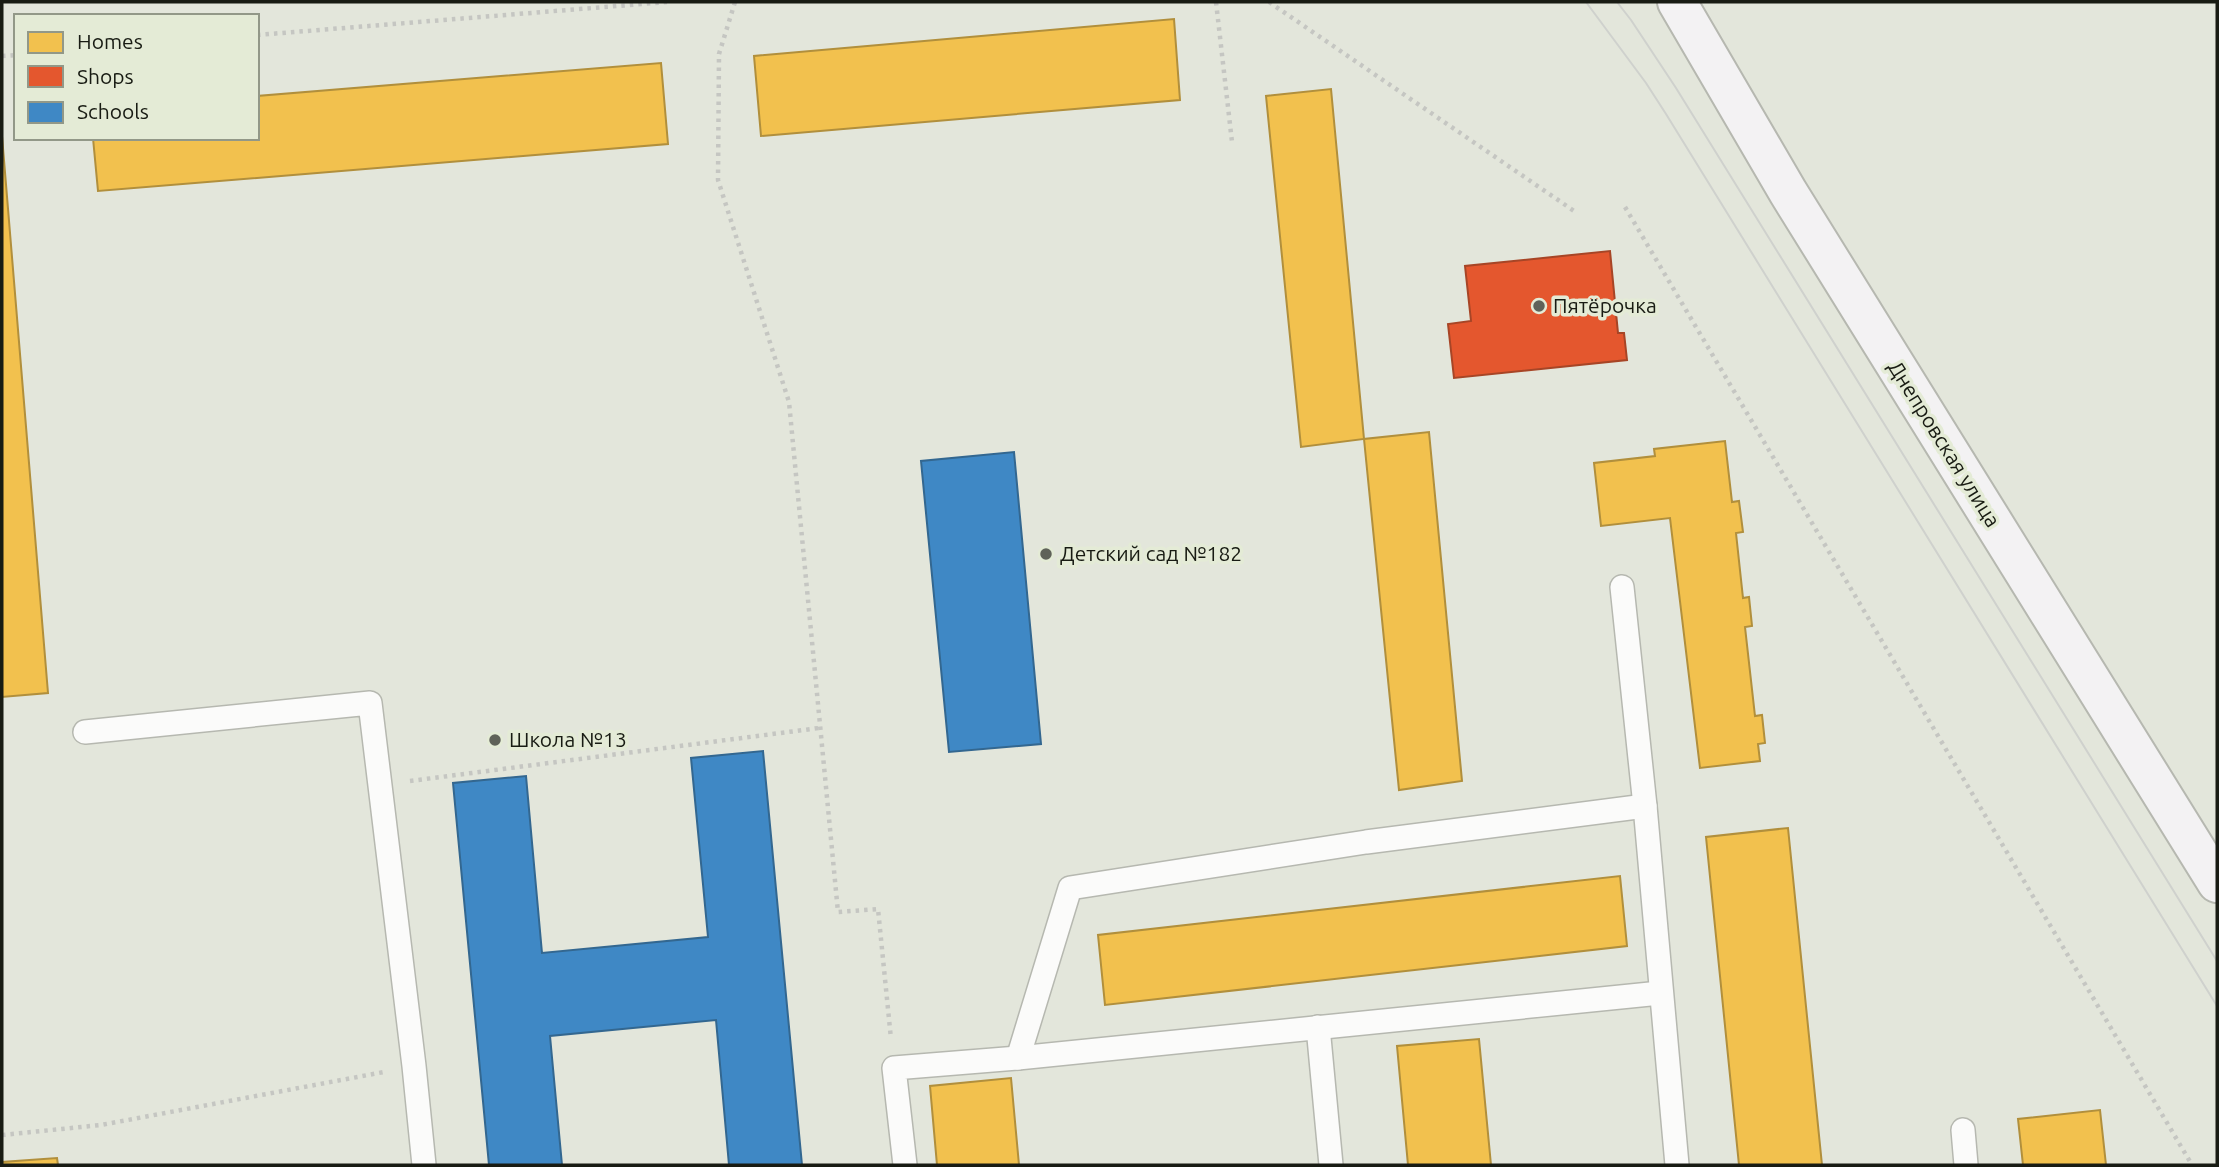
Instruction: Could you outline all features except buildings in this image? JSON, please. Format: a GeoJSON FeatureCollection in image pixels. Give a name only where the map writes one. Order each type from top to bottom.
{"type":"FeatureCollection","features":[{"type":"Feature","properties":{"kind":"street","name":"Днепровская улица"},"geometry":{"type":"LineString","coordinates":[[1677,2],[1788,192],[2217,883]]}},
{"type":"Feature","properties":{"kind":"lane"},"geometry":{"type":"LineString","coordinates":[[1622,587],[1645,806],[1677,1165]]}},
{"type":"Feature","properties":{"kind":"lane"},"geometry":{"type":"LineString","coordinates":[[85,732],[370,703],[424,1165]]}},
{"type":"Feature","properties":{"kind":"lane"},"geometry":{"type":"LineString","coordinates":[[1018,1058],[1070,888],[1366,842],[1645,806]]}},
{"type":"Feature","properties":{"kind":"lane"},"geometry":{"type":"LineString","coordinates":[[905,1165],[894,1068],[1018,1058],[1660,993]]}},
{"type":"Feature","properties":{"kind":"lane"},"geometry":{"type":"LineString","coordinates":[[1318,1027],[1331,1165]]}},
{"type":"Feature","properties":{"kind":"lane"},"geometry":{"type":"LineString","coordinates":[[1963,1130],[1966,1165]]}},
{"type":"Feature","properties":{"kind":"path"},"geometry":{"type":"LineString","coordinates":[[259,36],[667,2]]}},
{"type":"Feature","properties":{"kind":"path"},"geometry":{"type":"LineString","coordinates":[[735,2],[719,54],[718,180],[789,402],[838,912],[878,909],[894,1068]]}},
{"type":"Feature","properties":{"kind":"path"},"geometry":{"type":"LineString","coordinates":[[1216,2],[1233,142]]}},
{"type":"Feature","properties":{"kind":"path"},"geometry":{"type":"LineString","coordinates":[[1269,2],[1577,213]]}},
{"type":"Feature","properties":{"kind":"path"},"geometry":{"type":"LineString","coordinates":[[1625,207],[2192,1165]]}},
{"type":"Feature","properties":{"kind":"path"},"geometry":{"type":"LineString","coordinates":[[379,785],[819,728]]}},
{"type":"Feature","properties":{"kind":"path"},"geometry":{"type":"LineString","coordinates":[[2,1135],[102,1125],[414,1066]]}},
{"type":"Feature","properties":{"kind":"tram line"},"geometry":{"type":"LineString","coordinates":[[1586,2],[1666,114],[2217,1006]]}},
{"type":"Feature","properties":{"kind":"tram line"},"geometry":{"type":"LineString","coordinates":[[1617,2],[1676,88],[2217,961]]}},
{"type":"Feature","properties":{"kind":"place","name":"Пятёрочка"},"geometry":{"type":"Point","coordinates":[1539,306]}},
{"type":"Feature","properties":{"kind":"place","name":"Детский сад №182"},"geometry":{"type":"Point","coordinates":[1046,554]}},
{"type":"Feature","properties":{"kind":"place","name":"Школа №13"},"geometry":{"type":"Point","coordinates":[495,740]}}]}
